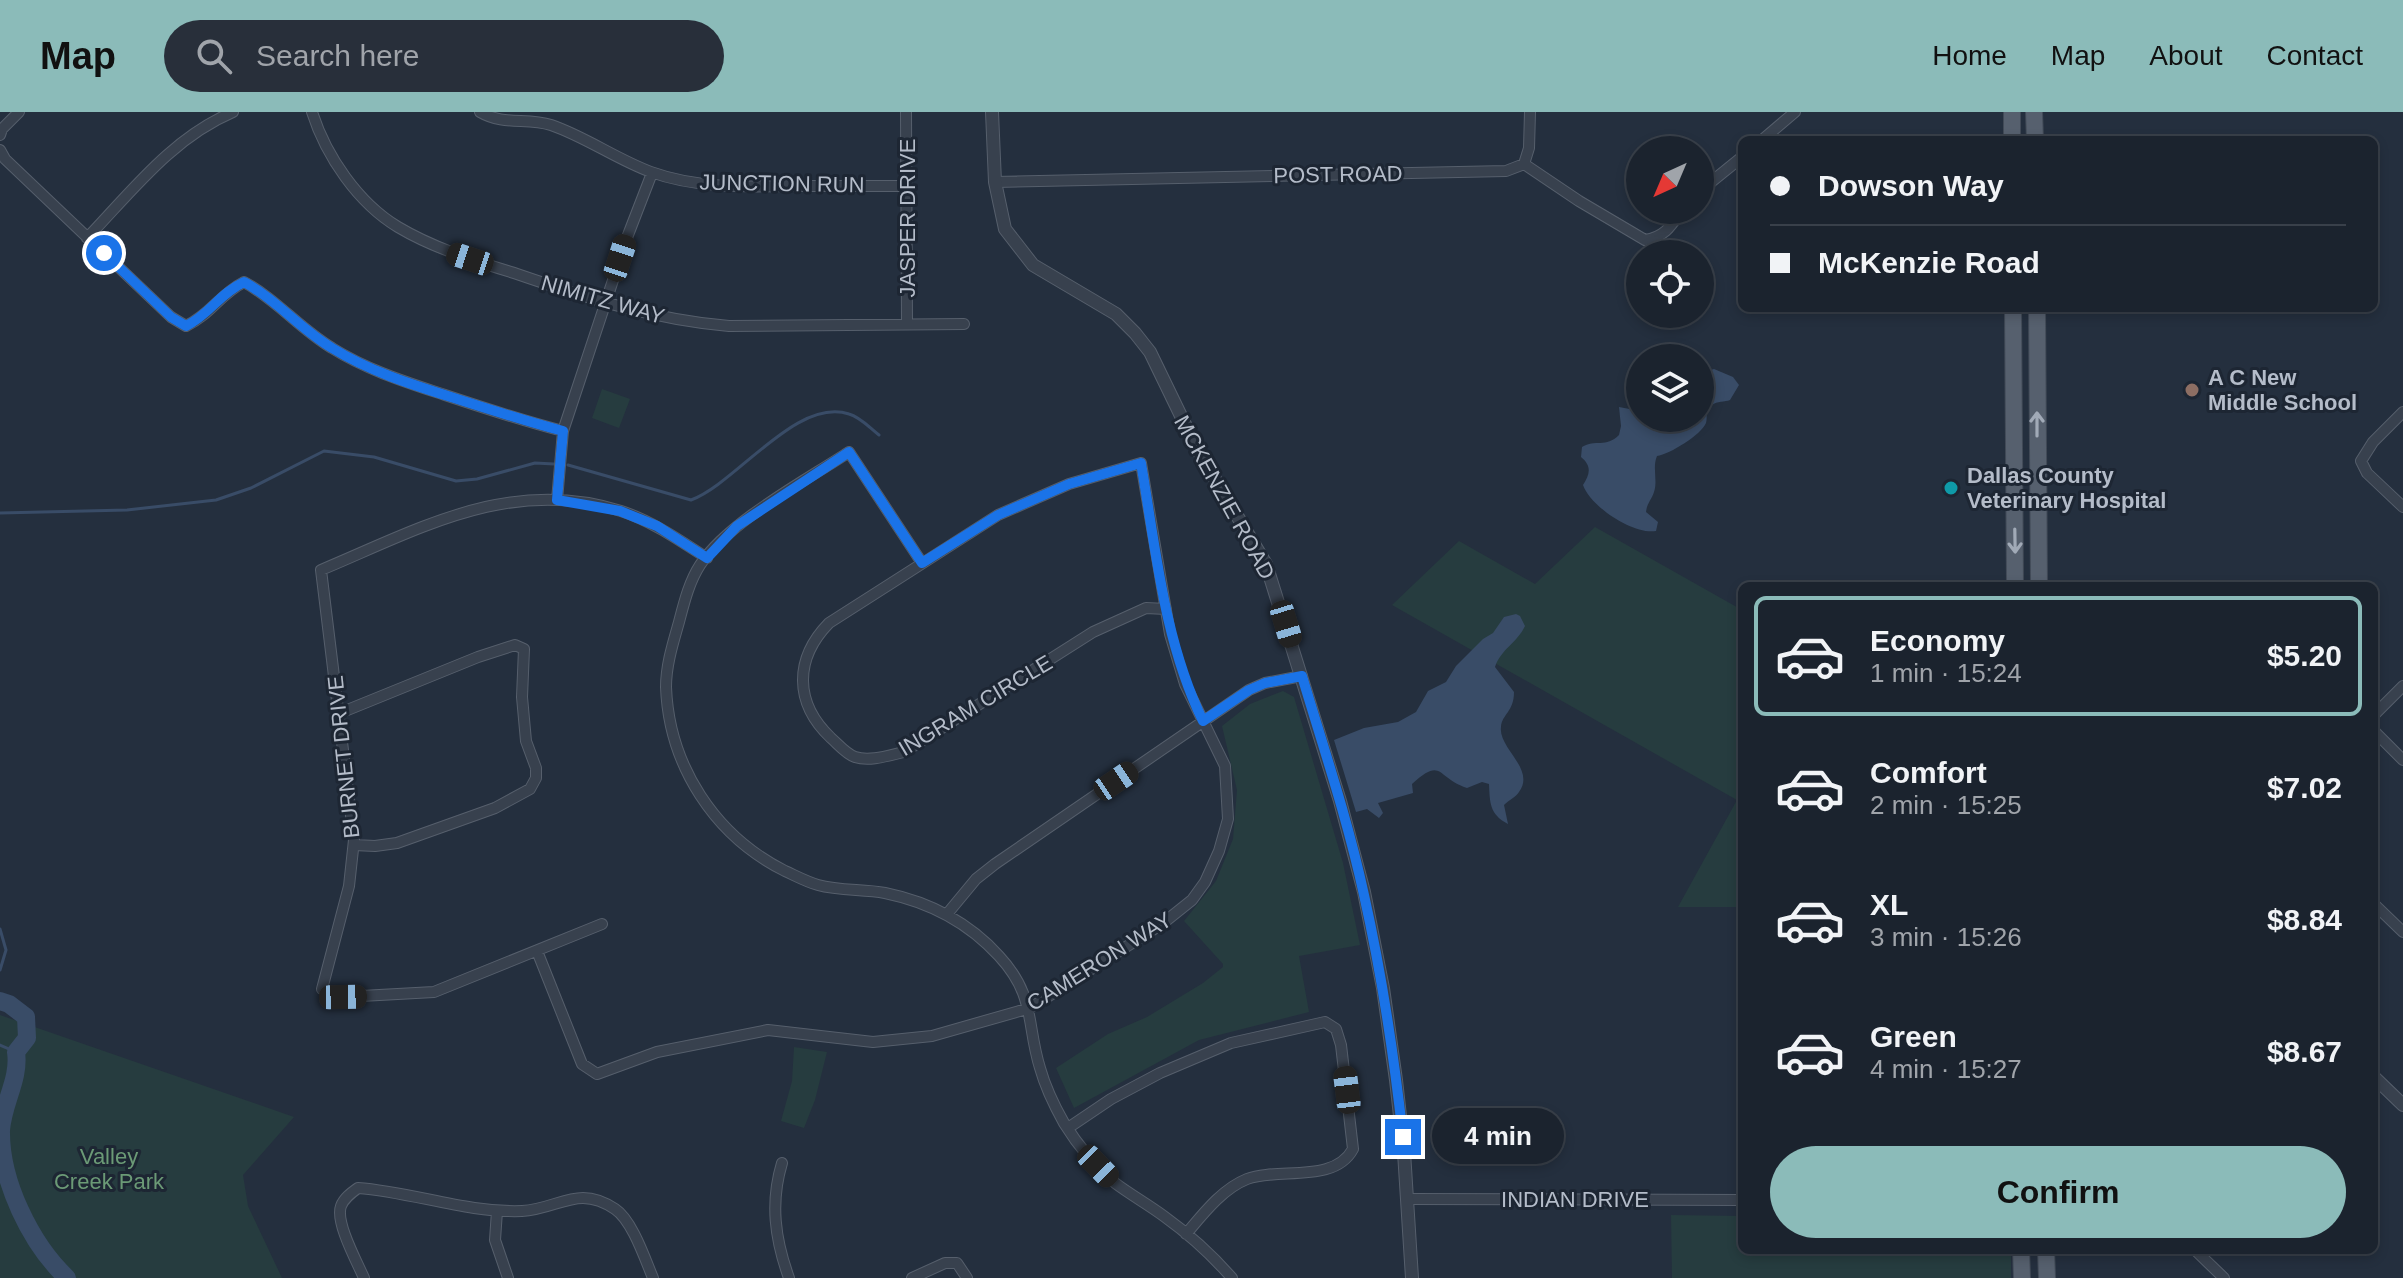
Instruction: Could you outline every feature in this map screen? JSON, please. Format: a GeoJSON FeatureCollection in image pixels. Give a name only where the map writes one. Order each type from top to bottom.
{"type":"FeatureCollection","features":[{"type":"Feature","properties":{"kind":"main road"},"geometry":{"type":"LineString","coordinates":[[2012,112],[2012,136]]}},
{"type":"Feature","properties":{"kind":"main road"},"geometry":{"type":"LineString","coordinates":[[2031,136],[2034,112]]}},
{"type":"Feature","properties":{"kind":"main road"},"geometry":{"type":"LineString","coordinates":[[2013,312],[2015,582]]}},
{"type":"Feature","properties":{"kind":"main road"},"geometry":{"type":"LineString","coordinates":[[2037,312],[2039,582]]}},
{"type":"Feature","properties":{"kind":"main road"},"geometry":{"type":"LineString","coordinates":[[2021,1254],[2022,1278]]}},
{"type":"Feature","properties":{"kind":"main road"},"geometry":{"type":"LineString","coordinates":[[2046,1254],[2047,1278]]}},
{"type":"Feature","properties":{"kind":"street"},"geometry":{"type":"LineString","coordinates":[[0,135],[19,112]]}},
{"type":"Feature","properties":{"kind":"street"},"geometry":{"type":"LineString","coordinates":[[87,238],[187,137],[211,121],[233,112]]}},
{"type":"Feature","properties":{"kind":"street","name":"NIMITZ WAY"},"geometry":{"type":"LineString","coordinates":[[312,112],[318,131],[336,163],[374,209],[397,227],[443,250],[605,304],[650,315],[717,325],[964,324]]}},
{"type":"Feature","properties":{"kind":"street","name":"JUNCTION RUN"},"geometry":{"type":"LineString","coordinates":[[480,112],[492,119],[546,123],[573,133],[652,173],[729,187],[907,186]]}},
{"type":"Feature","properties":{"kind":"street","name":"JASPER DRIVE"},"geometry":{"type":"LineString","coordinates":[[906,112],[907,324]]}},
{"type":"Feature","properties":{"kind":"street","name":"MCKENZIE ROAD"},"geometry":{"type":"LineString","coordinates":[[992,112],[995,182],[1005,229],[1033,265],[1116,314],[1150,352],[1197,449],[1266,564],[1353,852],[1383,988],[1408,1199],[1412,1278]]}},
{"type":"Feature","properties":{"kind":"street"},"geometry":{"type":"LineString","coordinates":[[1530,112],[1529,148],[1524,164],[1645,240],[1657,238],[1672,224]]}},
{"type":"Feature","properties":{"kind":"street"},"geometry":{"type":"LineString","coordinates":[[1767,136],[1795,112]]}},
{"type":"Feature","properties":{"kind":"street"},"geometry":{"type":"LineString","coordinates":[[0,150],[5,159],[87,238],[171,317],[186,326],[201,319],[227,290],[244,282],[262,292],[292,320],[329,347],[361,364],[522,421],[563,431]]}},
{"type":"Feature","properties":{"kind":"street"},"geometry":{"type":"LineString","coordinates":[[1714,180],[1738,160]]}},
{"type":"Feature","properties":{"kind":"street","name":"POST ROAD"},"geometry":{"type":"LineString","coordinates":[[995,182],[1506,171],[1524,164]]}},
{"type":"Feature","properties":{"kind":"street"},"geometry":{"type":"LineString","coordinates":[[652,173],[563,431],[557,500],[620,511],[657,526],[707,558]]}},
{"type":"Feature","properties":{"kind":"street"},"geometry":{"type":"LineString","coordinates":[[2403,412],[2373,442],[2361,461],[2367,473],[2403,507]]}},
{"type":"Feature","properties":{"kind":"street"},"geometry":{"type":"LineString","coordinates":[[922,563],[849,452],[737,526],[700,565],[686,597],[670,654],[666,687],[676,743],[693,786],[727,831],[755,854],[820,886],[885,893],[947,914],[1000,957],[1024,993],[1030,1008],[1039,1067],[1068,1128],[1082,1149],[1115,1182],[1210,1253],[1232,1278]]}},
{"type":"Feature","properties":{"kind":"street","name":"INGRAM CIRCLE"},"geometry":{"type":"LineString","coordinates":[[1141,463],[1069,484],[998,515],[829,623],[813,642],[805,665],[802,690],[810,710],[827,734],[856,757],[876,758],[904,752],[1093,632],[1146,608],[1166,609]]}},
{"type":"Feature","properties":{"kind":"street","name":"CAMERON WAY"},"geometry":{"type":"LineString","coordinates":[[537,951],[582,1064],[597,1074],[657,1052],[768,1030],[873,1042],[932,1036],[1030,1008],[1162,924],[1192,900],[1205,882],[1219,851],[1228,819],[1225,766],[1185,684],[1170,634],[1141,463]]}},
{"type":"Feature","properties":{"kind":"street","name":"BURNET DRIVE"},"geometry":{"type":"LineString","coordinates":[[537,951],[434,992],[343,997],[322,989],[349,886],[354,845],[321,570],[457,513],[531,498],[557,500]]}},
{"type":"Feature","properties":{"kind":"street"},"geometry":{"type":"LineString","coordinates":[[340,713],[478,657],[515,645],[524,649],[522,697],[526,741],[536,768],[536,778],[530,789],[495,808],[397,843],[354,845]]}},
{"type":"Feature","properties":{"kind":"street"},"geometry":{"type":"LineString","coordinates":[[947,914],[976,879],[995,864],[1249,690],[1265,683],[1302,676]]}},
{"type":"Feature","properties":{"kind":"street"},"geometry":{"type":"LineString","coordinates":[[2378,711],[2403,686]]}},
{"type":"Feature","properties":{"kind":"street"},"geometry":{"type":"LineString","coordinates":[[2378,735],[2403,760]]}},
{"type":"Feature","properties":{"kind":"street"},"geometry":{"type":"LineString","coordinates":[[2378,908],[2403,932]]}},
{"type":"Feature","properties":{"kind":"street"},"geometry":{"type":"LineString","coordinates":[[537,951],[602,924]]}},
{"type":"Feature","properties":{"kind":"street"},"geometry":{"type":"LineString","coordinates":[[1068,1128],[1111,1099],[1160,1073],[1231,1043],[1325,1022],[1336,1029],[1341,1045],[1353,1149],[1350,1156],[1324,1169],[1248,1179],[1209,1207],[1186,1234]]}},
{"type":"Feature","properties":{"kind":"street"},"geometry":{"type":"LineString","coordinates":[[2378,1081],[2403,1105]]}},
{"type":"Feature","properties":{"kind":"street"},"geometry":{"type":"LineString","coordinates":[[782,1163],[775,1187],[774,1214],[779,1252],[789,1278]]}},
{"type":"Feature","properties":{"kind":"street"},"geometry":{"type":"LineString","coordinates":[[364,1278],[340,1222],[340,1208],[346,1197],[358,1188],[497,1211],[527,1211],[579,1196],[595,1198],[619,1211],[638,1241],[653,1278]]}},
{"type":"Feature","properties":{"kind":"street","name":"INDIAN DRIVE"},"geometry":{"type":"LineString","coordinates":[[1408,1199],[1738,1200]]}},
{"type":"Feature","properties":{"kind":"street"},"geometry":{"type":"LineString","coordinates":[[497,1211],[495,1240],[508,1278]]}},
{"type":"Feature","properties":{"kind":"street"},"geometry":{"type":"LineString","coordinates":[[2199,1254],[2224,1278]]}},
{"type":"Feature","properties":{"kind":"street"},"geometry":{"type":"LineString","coordinates":[[912,1278],[945,1263],[957,1263],[967,1278]]}},
{"type":"Feature","properties":{"kind":"green space"},"geometry":{"type":"Polygon","coordinates":[[[602,389],[630,399],[619,428],[592,418],[602,389]]]}},
{"type":"Feature","properties":{"kind":"green space"},"geometry":{"type":"Polygon","coordinates":[[[1595,527],[1738,608],[1738,907],[1678,907],[1737,800],[1392,605],[1459,541],[1535,584],[1595,527]]]}},
{"type":"Feature","properties":{"kind":"green space"},"geometry":{"type":"Polygon","coordinates":[[[1283,691],[1294,697],[1343,863],[1360,945],[1299,956],[1309,1012],[1199,1040],[1074,1108],[1056,1068],[1108,1034],[1147,1017],[1223,967],[1184,921],[1216,881],[1233,839],[1237,790],[1222,726],[1250,704],[1283,691]]]}},
{"type":"Feature","properties":{"kind":"green space","name":"Valley Creek Park"},"geometry":{"type":"Polygon","coordinates":[[[0,1015],[294,1117],[243,1175],[248,1206],[282,1278],[0,1278],[0,1015]]]}},
{"type":"Feature","properties":{"kind":"green space"},"geometry":{"type":"Polygon","coordinates":[[[794,1047],[827,1052],[815,1100],[804,1128],[781,1121],[792,1081],[794,1047]]]}},
{"type":"Feature","properties":{"kind":"green space"},"geometry":{"type":"Polygon","coordinates":[[[1671,1215],[1738,1216],[1738,1254],[2011,1254],[2011,1278],[1672,1278],[1671,1215]]]}},
{"type":"Feature","properties":{"kind":"water"},"geometry":{"type":"Polygon","coordinates":[[[1714,369],[1733,377],[1739,385],[1730,400],[1714,404],[1714,369]]]}},
{"type":"Feature","properties":{"kind":"water"},"geometry":{"type":"Polygon","coordinates":[[[1619,407],[1626,408],[1626,432],[1699,432],[1677,448],[1657,456],[1655,488],[1646,512],[1658,522],[1656,531],[1625,524],[1594,502],[1583,485],[1589,470],[1581,457],[1582,447],[1610,441],[1619,435],[1619,407]]]}},
{"type":"Feature","properties":{"kind":"water"},"geometry":{"type":"Polygon","coordinates":[[[1516,614],[1525,626],[1495,667],[1514,692],[1501,727],[1505,743],[1523,775],[1519,792],[1504,805],[1508,824],[1494,812],[1489,784],[1482,782],[1467,788],[1435,770],[1412,784],[1413,793],[1378,803],[1383,813],[1379,818],[1367,809],[1356,812],[1334,740],[1364,728],[1398,722],[1416,712],[1428,691],[1446,682],[1456,666],[1493,633],[1504,617],[1516,614]]]}},
{"type":"Feature","properties":{"kind":"waterway"},"geometry":{"type":"LineString","coordinates":[[568,465],[691,500],[709,491],[767,444],[808,418],[829,412],[849,414],[879,435]]}},
{"type":"Feature","properties":{"kind":"waterway"},"geometry":{"type":"LineString","coordinates":[[0,513],[127,510],[216,500],[251,488],[324,451],[374,457],[456,481],[477,479],[535,463],[554,464]]}},
{"type":"Feature","properties":{"kind":"waterway"},"geometry":{"type":"LineString","coordinates":[[0,929],[6,950],[0,970]]}},
{"type":"Feature","properties":{"kind":"waterway"},"geometry":{"type":"LineString","coordinates":[[0,1001],[26,1017],[27,1038],[16,1052],[16,1072],[2,1120],[6,1170],[30,1230],[67,1278]]}},
{"type":"Feature","properties":{"kind":"waterway"},"geometry":{"type":"LineString","coordinates":[[0,1045],[16,1052]]}},
{"type":"Feature","properties":{"kind":"place","name":"A C New Middle School"},"geometry":{"type":"Point","coordinates":[2192,390]}},
{"type":"Feature","properties":{"kind":"place","name":"Dallas County Veterinary Hospital"},"geometry":{"type":"Point","coordinates":[1951,488]}},
{"type":"Feature","properties":{"kind":"route"},"geometry":{"type":"LineString","coordinates":[[104,253],[171,317],[186,326],[201,319],[227,290],[244,282],[262,292],[292,320],[329,347],[361,364],[522,421],[563,431],[557,500],[620,511],[657,526],[707,558],[737,526],[849,452],[922,563],[998,515],[1069,484],[1141,463],[1170,634],[1185,684],[1203,721],[1249,690],[1265,683],[1302,676],[1364,892],[1383,988],[1403,1137]]}}]}
